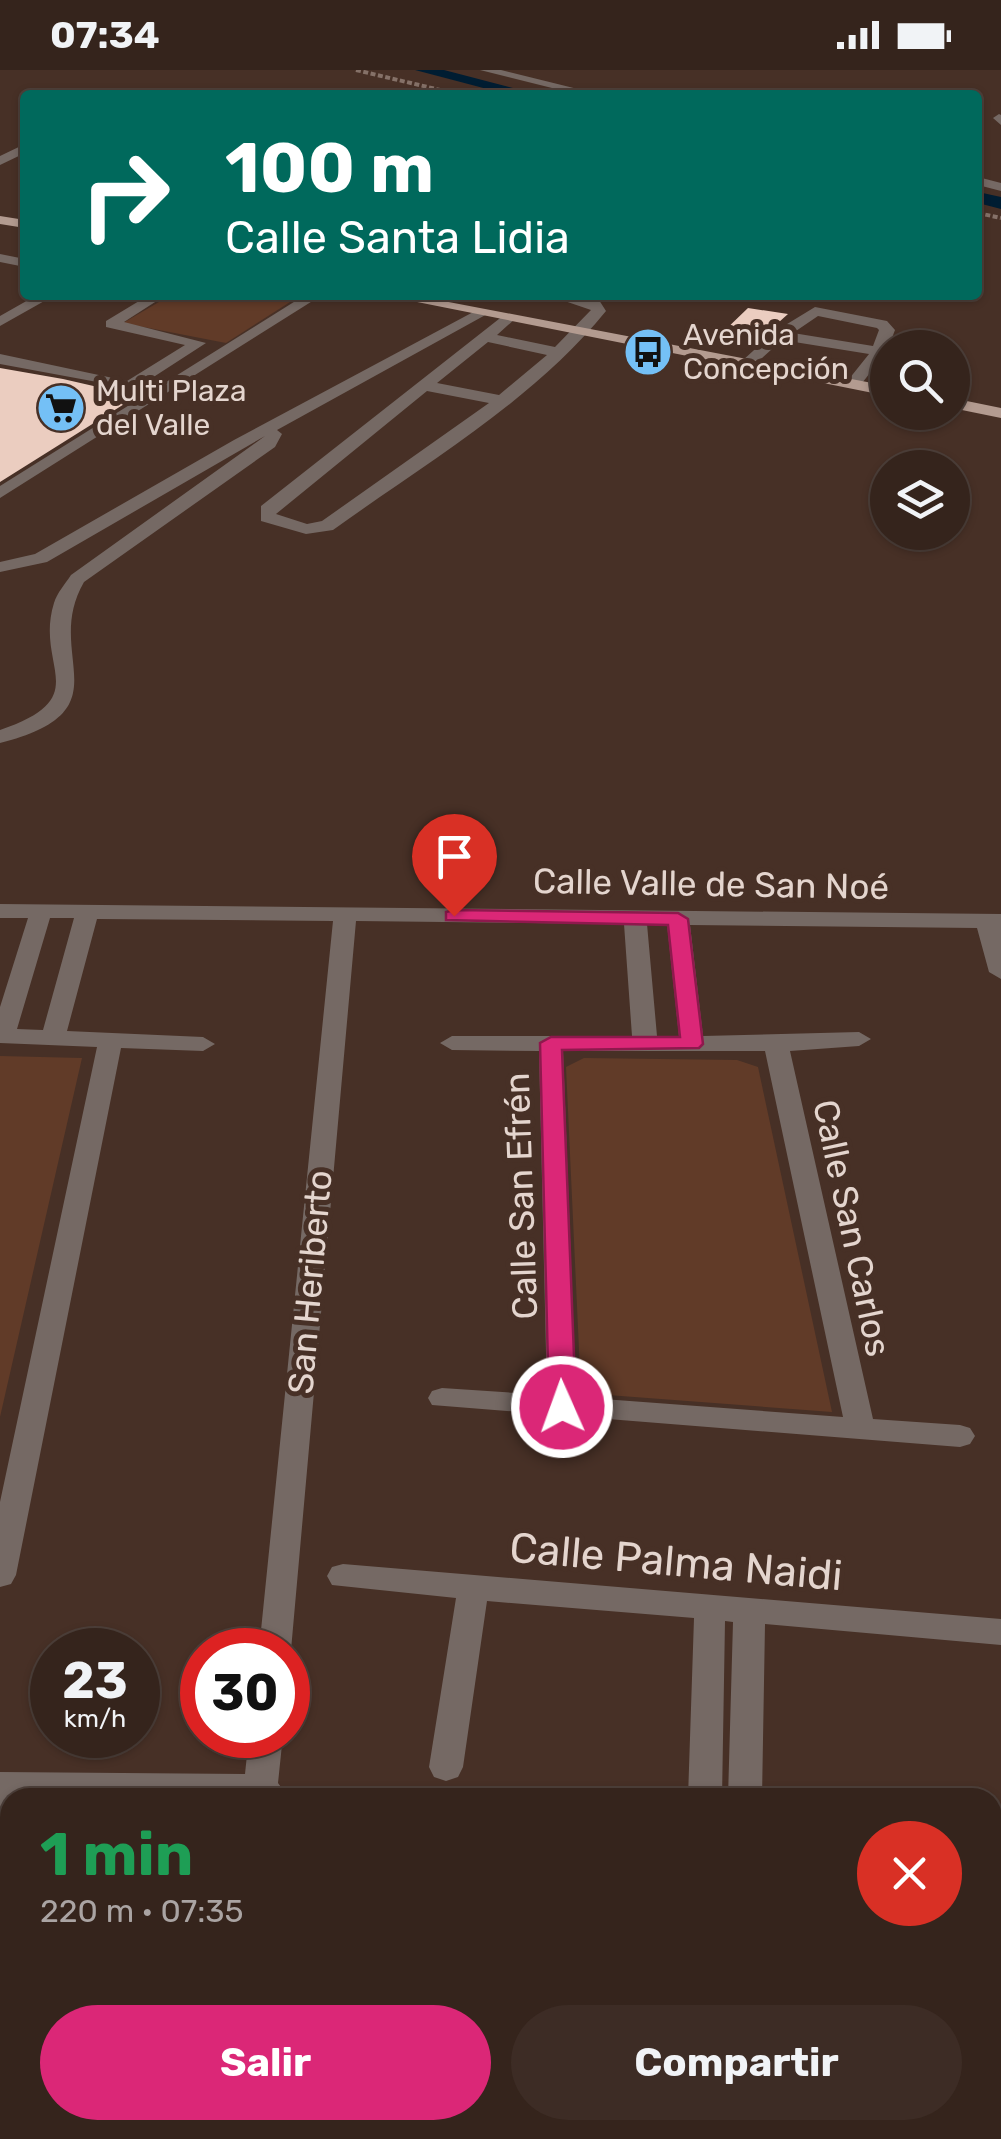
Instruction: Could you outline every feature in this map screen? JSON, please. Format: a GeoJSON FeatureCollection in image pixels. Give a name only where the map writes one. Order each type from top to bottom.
{"type":"FeatureCollection","features":[{"type":"Feature","properties":{"kind":"main road"},"geometry":{"type":"LineString","coordinates":[[416,300],[870,387]]}},
{"type":"Feature","properties":{"kind":"main road"},"geometry":{"type":"LineString","coordinates":[[970,407],[1001,413]]}},
{"type":"Feature","properties":{"kind":"street"},"geometry":{"type":"LineString","coordinates":[[486,70],[531,75],[580,90]]}},
{"type":"Feature","properties":{"kind":"street"},"geometry":{"type":"LineString","coordinates":[[0,322],[39,300]]}},
{"type":"Feature","properties":{"kind":"street"},"geometry":{"type":"LineString","coordinates":[[0,359],[119,386],[137,384],[198,344],[111,324],[151,300]]}},
{"type":"Feature","properties":{"kind":"street"},"geometry":{"type":"LineString","coordinates":[[0,493],[307,300]]}},
{"type":"Feature","properties":{"kind":"street"},"geometry":{"type":"LineString","coordinates":[[509,318],[267,510],[266,517],[306,529],[327,526],[498,400],[581,332],[599,307],[573,300]]}},
{"type":"Feature","properties":{"kind":"street"},"geometry":{"type":"LineString","coordinates":[[747,364],[808,313],[825,312],[882,324],[887,330]]}},
{"type":"Feature","properties":{"kind":"street"},"geometry":{"type":"LineString","coordinates":[[0,567],[41,558],[270,427],[482,313]]}},
{"type":"Feature","properties":{"kind":"street"},"geometry":{"type":"LineString","coordinates":[[780,335],[870,350]]}},
{"type":"Feature","properties":{"kind":"street"},"geometry":{"type":"LineString","coordinates":[[485,337],[558,352]]}},
{"type":"Feature","properties":{"kind":"street"},"geometry":{"type":"LineString","coordinates":[[853,384],[870,363]]}},
{"type":"Feature","properties":{"kind":"street"},"geometry":{"type":"LineString","coordinates":[[422,385],[498,400]]}},
{"type":"Feature","properties":{"kind":"street"},"geometry":{"type":"LineString","coordinates":[[0,738],[26,731],[60,709],[67,692],[62,605],[65,592],[77,579],[269,444],[274,435],[270,427]]}},
{"type":"Feature","properties":{"kind":"street","name":"Calle Valle de San Noé"},"geometry":{"type":"LineString","coordinates":[[0,911],[993,921]]}},
{"type":"Feature","properties":{"kind":"street"},"geometry":{"type":"LineString","coordinates":[[41,912],[1,1036],[202,1044]]}},
{"type":"Feature","properties":{"kind":"street"},"geometry":{"type":"LineString","coordinates":[[53,1038],[88,914]]}},
{"type":"Feature","properties":{"kind":"street","name":"San Heriberto"},"geometry":{"type":"LineString","coordinates":[[276,1628],[345,914]]}},
{"type":"Feature","properties":{"kind":"street"},"geometry":{"type":"LineString","coordinates":[[635,918],[645,1044]]}},
{"type":"Feature","properties":{"kind":"street"},"geometry":{"type":"LineString","coordinates":[[678,919],[692,1044]]}},
{"type":"Feature","properties":{"kind":"street"},"geometry":{"type":"LineString","coordinates":[[993,921],[1001,972]]}},
{"type":"Feature","properties":{"kind":"street"},"geometry":{"type":"LineString","coordinates":[[452,1043],[776,1044],[858,1039]]}},
{"type":"Feature","properties":{"kind":"street"},"geometry":{"type":"LineString","coordinates":[[0,1575],[111,1040]]}},
{"type":"Feature","properties":{"kind":"street","name":"Calle San Efrén"},"geometry":{"type":"LineString","coordinates":[[551,1043],[562,1407]]}},
{"type":"Feature","properties":{"kind":"street","name":"Calle San Carlos"},"geometry":{"type":"LineString","coordinates":[[776,1044],[860,1428]]}},
{"type":"Feature","properties":{"kind":"street"},"geometry":{"type":"LineString","coordinates":[[442,1398],[960,1436]]}},
{"type":"Feature","properties":{"kind":"street","name":"Calle Palma Naidi"},"geometry":{"type":"LineString","coordinates":[[343,1576],[1001,1632]]}},
{"type":"Feature","properties":{"kind":"street"},"geometry":{"type":"LineString","coordinates":[[446,1767],[473,1587]]}},
{"type":"Feature","properties":{"kind":"street"},"geometry":{"type":"LineString","coordinates":[[705,1788],[710,1607]]}},
{"type":"Feature","properties":{"kind":"street"},"geometry":{"type":"LineString","coordinates":[[745,1788],[749,1611]]}},
{"type":"Feature","properties":{"kind":"street"},"geometry":{"type":"LineString","coordinates":[[264,1788],[265,1758]]}},
{"type":"Feature","properties":{"kind":"street"},"geometry":{"type":"LineString","coordinates":[[0,1786],[59,1788]]}},
{"type":"Feature","properties":{"kind":"path"},"geometry":{"type":"LineString","coordinates":[[356,70],[440,90]]}},
{"type":"Feature","properties":{"kind":"shaded area"},"geometry":{"type":"Polygon","coordinates":[[[162,300],[293,300],[226,343],[123,323],[162,300]]]}},
{"type":"Feature","properties":{"kind":"shaded area"},"geometry":{"type":"Polygon","coordinates":[[[0,1056],[82,1058],[0,1417],[0,1056]]]}},
{"type":"Feature","properties":{"kind":"shaded area"},"geometry":{"type":"Polygon","coordinates":[[[584,1058],[737,1060],[758,1067],[832,1412],[581,1393],[566,1067],[584,1058]]]}},
{"type":"Feature","properties":{"kind":"building"},"geometry":{"type":"Polygon","coordinates":[[[748,308],[788,314],[759,340],[721,334],[748,308]]]}},
{"type":"Feature","properties":{"kind":"building","name":"Multi Plaza del Valle"},"geometry":{"type":"Polygon","coordinates":[[[0,368],[63,379],[137,396],[0,482],[0,368]]]}},
{"type":"Feature","properties":{"kind":"waterway"},"geometry":{"type":"LineString","coordinates":[[423,70],[510,90]]}},
{"type":"Feature","properties":{"kind":"waterway"},"geometry":{"type":"LineString","coordinates":[[982,199],[1001,203]]}},
{"type":"Feature","properties":{"kind":"place","name":"Avenida Concepción"},"geometry":{"type":"Point","coordinates":[648,352]}},
{"type":"Feature","properties":{"kind":"place","name":"Multi Plaza del Valle"},"geometry":{"type":"Point","coordinates":[61,408]}},
{"type":"Feature","properties":{"kind":"route"},"geometry":{"type":"LineString","coordinates":[[454,916],[678,919],[692,1044],[551,1043],[562,1407]]}}]}
